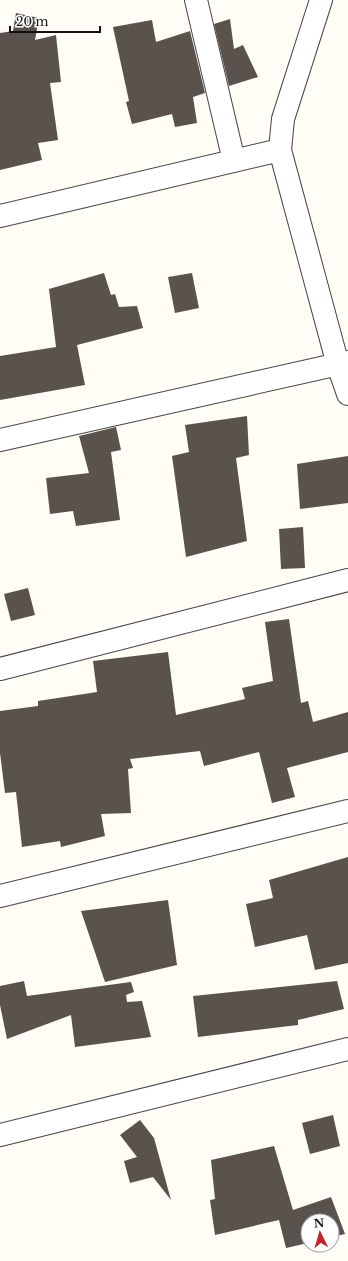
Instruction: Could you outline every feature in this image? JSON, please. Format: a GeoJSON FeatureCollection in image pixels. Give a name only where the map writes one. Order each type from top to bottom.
{"type":"FeatureCollection","features":[{"type":"Feature","properties":{"kind":"street"},"geometry":{"type":"LineString","coordinates":[[196,0],[234,161]]}},
{"type":"Feature","properties":{"kind":"street"},"geometry":{"type":"LineString","coordinates":[[321,0],[283,119],[280,150],[343,364],[348,394]]}},
{"type":"Feature","properties":{"kind":"street"},"geometry":{"type":"LineString","coordinates":[[0,216],[280,150]]}},
{"type":"Feature","properties":{"kind":"street"},"geometry":{"type":"LineString","coordinates":[[0,440],[343,364]]}},
{"type":"Feature","properties":{"kind":"street"},"geometry":{"type":"LineString","coordinates":[[0,669],[348,580]]}},
{"type":"Feature","properties":{"kind":"street"},"geometry":{"type":"LineString","coordinates":[[0,896],[348,811]]}},
{"type":"Feature","properties":{"kind":"street"},"geometry":{"type":"LineString","coordinates":[[0,1135],[348,1049]]}},
{"type":"Feature","properties":{"kind":"building"},"geometry":{"type":"Polygon","coordinates":[[[16,13],[39,18],[35,40],[56,35],[61,82],[50,83],[58,140],[38,143],[42,160],[0,170],[0,33],[13,31],[16,13]]]}},
{"type":"Feature","properties":{"kind":"building"},"geometry":{"type":"Polygon","coordinates":[[[230,19],[234,49],[243,45],[258,77],[229,86],[214,24],[230,19]]]}},
{"type":"Feature","properties":{"kind":"building"},"geometry":{"type":"Polygon","coordinates":[[[152,20],[156,42],[190,31],[205,93],[193,97],[197,123],[175,127],[172,114],[132,124],[126,102],[129,101],[113,27],[152,20]]]}},
{"type":"Feature","properties":{"kind":"building"},"geometry":{"type":"Polygon","coordinates":[[[104,273],[111,295],[115,294],[119,307],[137,306],[143,328],[77,345],[85,385],[0,400],[0,356],[56,347],[49,289],[104,273]]]}},
{"type":"Feature","properties":{"kind":"building"},"geometry":{"type":"Polygon","coordinates":[[[192,273],[199,308],[175,313],[168,277],[192,273]]]}},
{"type":"Feature","properties":{"kind":"building"},"geometry":{"type":"Polygon","coordinates":[[[247,416],[249,455],[236,458],[247,541],[186,557],[172,456],[189,452],[185,425],[247,416]]]}},
{"type":"Feature","properties":{"kind":"building"},"geometry":{"type":"Polygon","coordinates":[[[116,427],[121,450],[111,452],[120,520],[76,526],[73,511],[50,514],[46,478],[89,473],[79,436],[116,427]]]}},
{"type":"Feature","properties":{"kind":"building"},"geometry":{"type":"Polygon","coordinates":[[[348,456],[348,503],[300,509],[297,464],[348,456]]]}},
{"type":"Feature","properties":{"kind":"building"},"geometry":{"type":"Polygon","coordinates":[[[303,527],[305,568],[281,569],[279,529],[303,527]]]}},
{"type":"Feature","properties":{"kind":"building"},"geometry":{"type":"Polygon","coordinates":[[[28,588],[35,615],[11,621],[4,594],[28,588]]]}},
{"type":"Feature","properties":{"kind":"building"},"geometry":{"type":"Polygon","coordinates":[[[289,619],[301,703],[308,701],[313,722],[348,712],[348,752],[287,768],[295,797],[272,803],[259,752],[204,766],[200,751],[130,759],[133,768],[128,769],[131,813],[101,814],[105,836],[61,847],[60,841],[22,847],[16,792],[5,793],[0,753],[0,711],[38,706],[38,701],[97,692],[93,661],[168,652],[176,715],[245,699],[242,688],[273,681],[265,622],[289,619]]]}},
{"type":"Feature","properties":{"kind":"building"},"geometry":{"type":"Polygon","coordinates":[[[348,857],[348,963],[315,970],[307,935],[255,947],[246,904],[273,898],[269,880],[348,857]]]}},
{"type":"Feature","properties":{"kind":"building"},"geometry":{"type":"Polygon","coordinates":[[[168,900],[177,965],[105,982],[81,911],[168,900]]]}},
{"type":"Feature","properties":{"kind":"building"},"geometry":{"type":"Polygon","coordinates":[[[24,981],[27,996],[131,982],[134,992],[126,995],[127,1002],[142,1001],[151,1037],[75,1047],[71,1015],[7,1039],[0,1005],[0,986],[24,981]]]}},
{"type":"Feature","properties":{"kind":"building"},"geometry":{"type":"Polygon","coordinates":[[[337,981],[344,1009],[298,1020],[298,1025],[198,1037],[193,996],[337,981]]]}},
{"type":"Feature","properties":{"kind":"building"},"geometry":{"type":"Polygon","coordinates":[[[333,1115],[340,1146],[310,1154],[302,1123],[333,1115]]]}},
{"type":"Feature","properties":{"kind":"building"},"geometry":{"type":"Polygon","coordinates":[[[140,1120],[154,1138],[171,1200],[153,1177],[130,1183],[124,1161],[137,1157],[120,1135],[140,1120]]]}},
{"type":"Feature","properties":{"kind":"building"},"geometry":{"type":"Polygon","coordinates":[[[274,1146],[293,1210],[331,1197],[337,1213],[300,1213],[300,1245],[286,1248],[279,1220],[215,1235],[210,1200],[215,1199],[211,1160],[274,1146]]]}},
{"type":"Feature","properties":{"kind":"building"},"geometry":{"type":"Polygon","coordinates":[[[340,1221],[345,1234],[340,1235],[340,1221]]]}}]}
